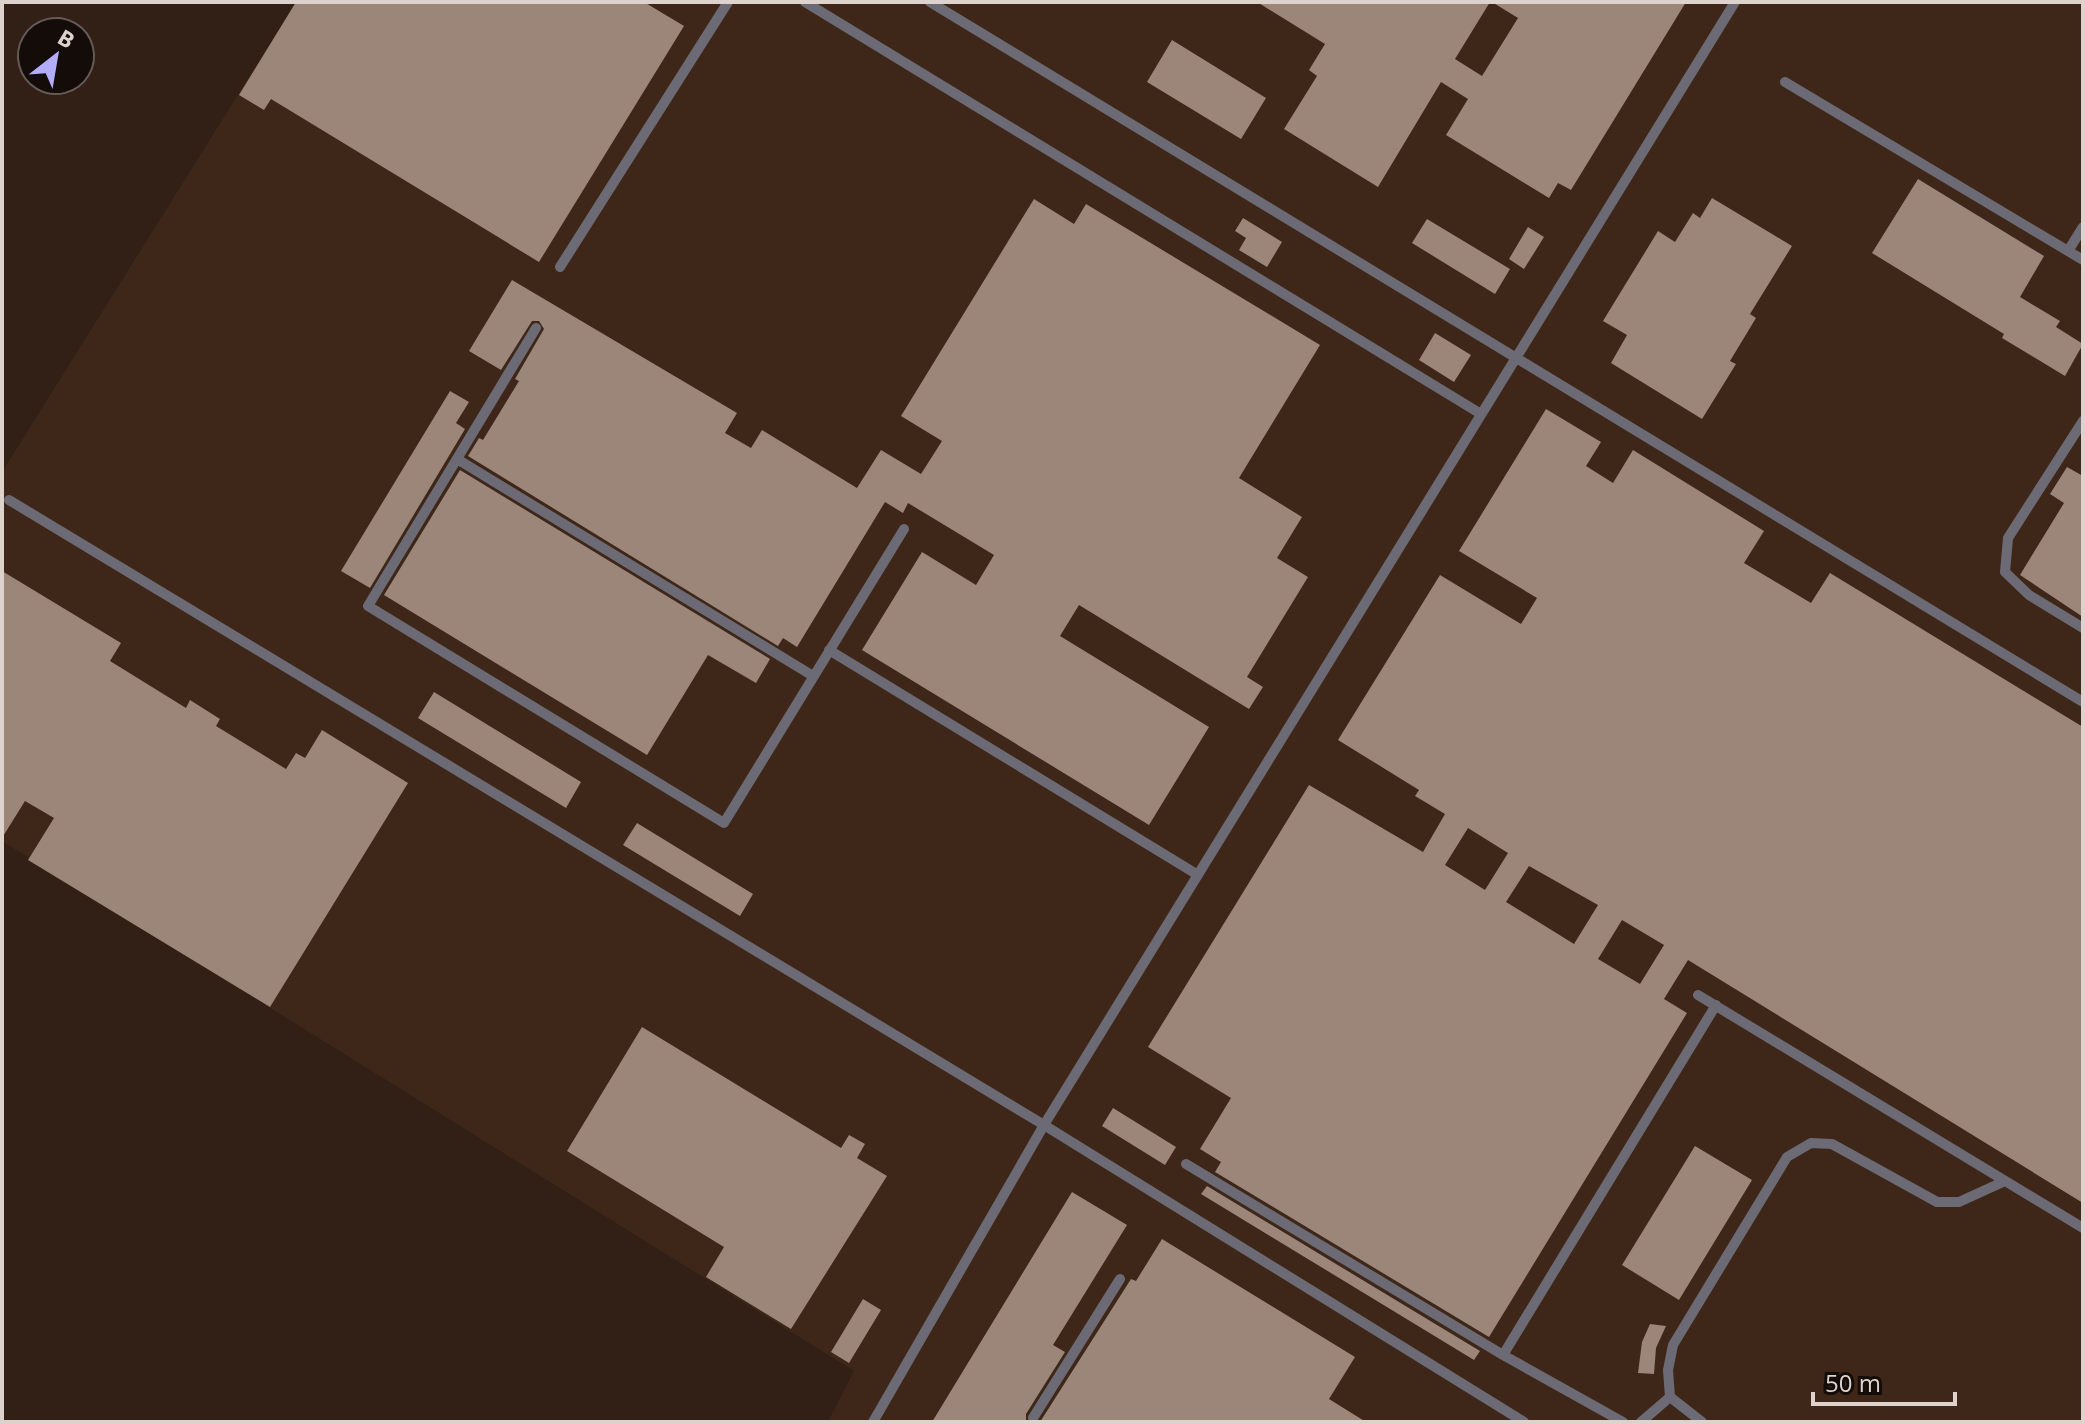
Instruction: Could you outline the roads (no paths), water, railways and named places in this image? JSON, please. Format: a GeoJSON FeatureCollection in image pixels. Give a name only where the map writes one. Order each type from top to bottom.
{"type":"FeatureCollection","features":[{"type":"Feature","properties":{"kind":"lane"},"geometry":{"type":"LineString","coordinates":[[560,267],[728,2]]}},
{"type":"Feature","properties":{"kind":"lane"},"geometry":{"type":"LineString","coordinates":[[805,2],[1481,414]]}},
{"type":"Feature","properties":{"kind":"lane"},"geometry":{"type":"LineString","coordinates":[[930,2],[2083,702]]}},
{"type":"Feature","properties":{"kind":"lane"},"geometry":{"type":"LineString","coordinates":[[873,1422],[1044,1125],[1735,2]]}},
{"type":"Feature","properties":{"kind":"lane"},"geometry":{"type":"LineString","coordinates":[[1785,82],[2083,260]]}},
{"type":"Feature","properties":{"kind":"lane"},"geometry":{"type":"LineString","coordinates":[[2068,251],[2083,227]]}},
{"type":"Feature","properties":{"kind":"lane"},"geometry":{"type":"LineString","coordinates":[[536,328],[368,606],[724,823],[904,529]]}},
{"type":"Feature","properties":{"kind":"lane"},"geometry":{"type":"LineString","coordinates":[[2083,421],[2008,538],[2005,572],[2029,595],[2083,628]]}},
{"type":"Feature","properties":{"kind":"lane"},"geometry":{"type":"LineString","coordinates":[[457,459],[813,676]]}},
{"type":"Feature","properties":{"kind":"lane"},"geometry":{"type":"LineString","coordinates":[[9,500],[1044,1125],[1524,1422]]}},
{"type":"Feature","properties":{"kind":"lane"},"geometry":{"type":"LineString","coordinates":[[829,650],[1198,875]]}},
{"type":"Feature","properties":{"kind":"lane"},"geometry":{"type":"LineString","coordinates":[[1698,995],[2083,1228]]}},
{"type":"Feature","properties":{"kind":"lane"},"geometry":{"type":"LineString","coordinates":[[1503,1355],[1716,1005]]}},
{"type":"Feature","properties":{"kind":"lane"},"geometry":{"type":"LineString","coordinates":[[1702,1422],[1670,1397],[1668,1370],[1673,1345],[1787,1157],[1811,1143],[1832,1144],[1937,1202],[1959,1202],[2005,1181]]}},
{"type":"Feature","properties":{"kind":"lane"},"geometry":{"type":"LineString","coordinates":[[1186,1164],[1503,1355],[1623,1422]]}},
{"type":"Feature","properties":{"kind":"lane"},"geometry":{"type":"LineString","coordinates":[[1033,1418],[1120,1279]]}},
{"type":"Feature","properties":{"kind":"lane"},"geometry":{"type":"LineString","coordinates":[[1641,1422],[1670,1397]]}}]}
